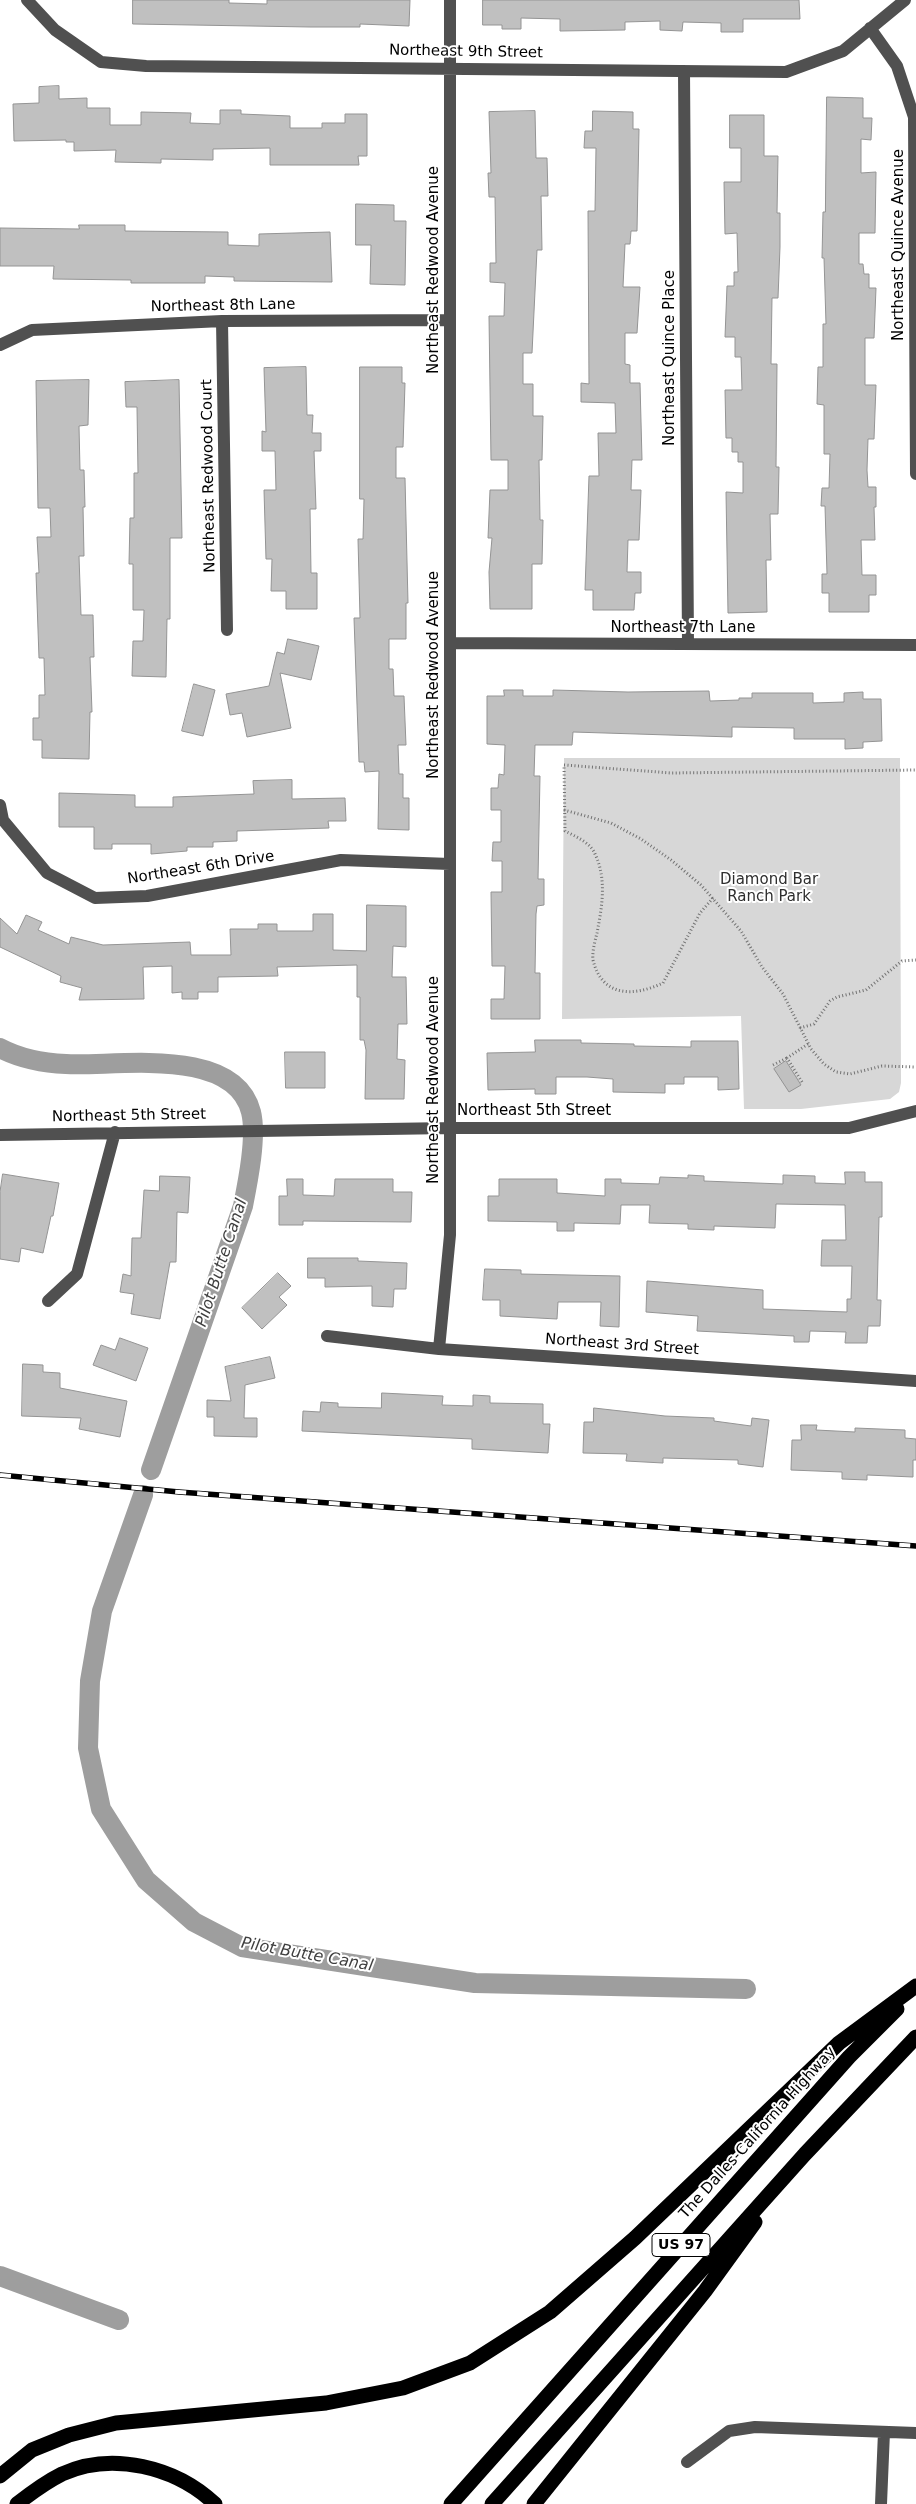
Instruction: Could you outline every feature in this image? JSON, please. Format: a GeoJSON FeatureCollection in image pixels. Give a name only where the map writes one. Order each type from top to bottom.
{"type":"FeatureCollection","features":[{"type":"Feature","properties":{"kind":"highway"},"geometry":{"type":"LineString","coordinates":[[0,2476],[32,2450],[79,2432],[116,2423],[326,2403],[403,2388],[470,2362],[550,2312],[635,2238],[839,2043],[916,1986]]}},
{"type":"Feature","properties":{"kind":"highway","name":"The Dalles-California Highway"},"geometry":{"type":"LineString","coordinates":[[451,2504],[849,2057],[916,1991]]}},
{"type":"Feature","properties":{"kind":"highway","name":"US 97"},"geometry":{"type":"LineString","coordinates":[[492,2504],[805,2154],[916,2037]]}},
{"type":"Feature","properties":{"kind":"highway"},"geometry":{"type":"LineString","coordinates":[[534,2504],[705,2291],[805,2154]]}},
{"type":"Feature","properties":{"kind":"highway"},"geometry":{"type":"LineString","coordinates":[[17,2504],[63,2474],[100,2464],[141,2465],[179,2477],[215,2504]]}},
{"type":"Feature","properties":{"kind":"street","name":"Northeast 9th Street"},"geometry":{"type":"LineString","coordinates":[[27,0],[55,30],[102,62],[146,66],[786,72],[842,51],[905,0]]}},
{"type":"Feature","properties":{"kind":"street","name":"Northeast Redwood Avenue"},"geometry":{"type":"LineString","coordinates":[[439,1349],[450,1235],[450,0]]}},
{"type":"Feature","properties":{"kind":"street","name":"Northeast Quince Avenue"},"geometry":{"type":"LineString","coordinates":[[870,28],[897,66],[914,117],[916,474]]}},
{"type":"Feature","properties":{"kind":"street","name":"Northeast Quince Place"},"geometry":{"type":"LineString","coordinates":[[684,71],[688,644]]}},
{"type":"Feature","properties":{"kind":"street","name":"Northeast 8th Lane"},"geometry":{"type":"LineString","coordinates":[[0,345],[32,330],[222,321],[450,320]]}},
{"type":"Feature","properties":{"kind":"street","name":"Northeast Redwood Court"},"geometry":{"type":"LineString","coordinates":[[222,321],[227,630]]}},
{"type":"Feature","properties":{"kind":"street","name":"Northeast 7th Lane"},"geometry":{"type":"LineString","coordinates":[[450,643],[916,645]]}},
{"type":"Feature","properties":{"kind":"street","name":"Northeast 6th Drive"},"geometry":{"type":"LineString","coordinates":[[0,805],[3,820],[47,873],[95,898],[147,896],[341,860],[450,864]]}},
{"type":"Feature","properties":{"kind":"street","name":"Northeast 5th Street"},"geometry":{"type":"LineString","coordinates":[[0,1135],[450,1128],[849,1128],[916,1111]]}},
{"type":"Feature","properties":{"kind":"street"},"geometry":{"type":"LineString","coordinates":[[48,1301],[77,1274],[115,1132]]}},
{"type":"Feature","properties":{"kind":"street","name":"Northeast 3rd Street"},"geometry":{"type":"LineString","coordinates":[[327,1336],[439,1349],[916,1381]]}},
{"type":"Feature","properties":{"kind":"street"},"geometry":{"type":"LineString","coordinates":[[687,2462],[729,2431],[755,2426],[916,2433]]}},
{"type":"Feature","properties":{"kind":"street"},"geometry":{"type":"LineString","coordinates":[[881,2504],[884,2432]]}},
{"type":"Feature","properties":{"kind":"path"},"geometry":{"type":"LineString","coordinates":[[713,898],[696,920],[663,984],[639,992],[624,993],[608,987],[599,974],[593,958],[603,899],[599,866],[595,851],[580,839],[565,831],[564,765],[671,773],[916,770]]}},
{"type":"Feature","properties":{"kind":"path"},"geometry":{"type":"LineString","coordinates":[[564,810],[610,823],[641,839],[671,860],[713,898],[741,931],[762,967],[783,994],[808,1044],[824,1064],[836,1072],[850,1074],[882,1066],[916,1067]]}},
{"type":"Feature","properties":{"kind":"path"},"geometry":{"type":"LineString","coordinates":[[800,1028],[814,1024],[824,1008],[836,997],[866,990],[902,960],[916,960]]}},
{"type":"Feature","properties":{"kind":"path"},"geometry":{"type":"LineString","coordinates":[[773,1065],[808,1044]]}},
{"type":"Feature","properties":{"kind":"path"},"geometry":{"type":"LineString","coordinates":[[787,1058],[802,1082]]}},
{"type":"Feature","properties":{"kind":"green space","name":"Diamond Bar Ranch Park"},"geometry":{"type":"Polygon","coordinates":[[[564,758],[900,758],[901,1083],[899,1092],[890,1099],[801,1109],[744,1109],[741,1016],[562,1019],[564,758]]]}},
{"type":"Feature","properties":{"kind":"building"},"geometry":{"type":"Polygon","coordinates":[[[133,0],[229,0],[229,3],[267,4],[267,0],[410,0],[409,26],[360,24],[360,27],[310,27],[133,24],[133,0]]]}},
{"type":"Feature","properties":{"kind":"building"},"geometry":{"type":"Polygon","coordinates":[[[483,0],[799,0],[800,19],[743,19],[743,32],[721,32],[721,23],[683,22],[682,31],[660,30],[660,21],[625,22],[625,30],[560,31],[560,19],[521,18],[521,29],[502,29],[502,25],[483,25],[483,0]]]}},
{"type":"Feature","properties":{"kind":"building"},"geometry":{"type":"Polygon","coordinates":[[[59,86],[59,99],[87,98],[87,108],[110,108],[110,125],[141,125],[141,112],[191,113],[190,123],[220,124],[220,110],[241,110],[241,114],[290,116],[290,128],[322,128],[322,123],[345,123],[345,114],[367,114],[367,156],[358,156],[359,165],[270,165],[270,148],[213,149],[213,160],[161,159],[161,163],[115,162],[116,150],[74,151],[74,142],[66,142],[66,140],[14,141],[13,104],[39,103],[39,87],[59,86]]]}},
{"type":"Feature","properties":{"kind":"building"},"geometry":{"type":"Polygon","coordinates":[[[827,97],[863,98],[863,118],[872,118],[871,140],[861,139],[861,173],[876,172],[875,233],[859,233],[859,264],[863,264],[864,274],[869,274],[869,288],[876,288],[874,338],[865,338],[865,385],[876,385],[874,439],[868,439],[867,470],[868,487],[876,487],[876,507],[874,507],[875,540],[861,540],[862,575],[876,575],[876,595],[869,595],[869,612],[829,612],[829,593],[822,593],[822,574],[827,574],[825,506],[821,506],[822,488],[829,488],[830,454],[824,454],[824,405],[817,404],[818,367],[823,367],[823,324],[826,324],[824,258],[822,258],[823,212],[825,212],[827,97]]]}},
{"type":"Feature","properties":{"kind":"building"},"geometry":{"type":"Polygon","coordinates":[[[535,111],[536,158],[547,158],[548,196],[541,196],[542,250],[537,250],[532,353],[523,353],[523,384],[533,384],[533,416],[543,416],[542,460],[539,460],[540,520],[543,520],[542,564],[532,564],[532,609],[490,609],[489,572],[492,538],[488,538],[490,490],[508,490],[508,460],[491,460],[489,316],[504,316],[505,283],[490,282],[490,263],[496,263],[495,197],[489,197],[488,173],[491,173],[489,112],[535,111]]]}},
{"type":"Feature","properties":{"kind":"building"},"geometry":{"type":"Polygon","coordinates":[[[593,111],[633,112],[633,129],[639,129],[637,231],[631,231],[630,244],[625,244],[623,287],[640,287],[637,333],[625,333],[625,364],[630,365],[630,383],[640,383],[642,460],[632,460],[631,490],[641,490],[639,540],[628,540],[627,572],[641,572],[641,593],[635,593],[634,610],[593,610],[593,590],[585,590],[589,476],[599,476],[598,433],[616,433],[615,403],[581,402],[581,383],[589,384],[588,211],[595,211],[596,148],[584,148],[585,131],[592,131],[593,111]]]}},
{"type":"Feature","properties":{"kind":"building"},"geometry":{"type":"Polygon","coordinates":[[[730,115],[764,115],[764,156],[778,156],[777,213],[780,213],[780,247],[778,298],[772,298],[771,364],[777,364],[776,467],[779,467],[778,514],[770,514],[771,560],[766,560],[767,612],[728,613],[726,492],[743,493],[743,462],[738,462],[738,452],[732,452],[732,438],[726,438],[725,390],[742,390],[741,357],[735,357],[735,337],[725,337],[727,286],[734,286],[734,272],[738,272],[737,233],[725,234],[724,182],[741,182],[741,148],[730,148],[730,115]]]}},
{"type":"Feature","properties":{"kind":"building"},"geometry":{"type":"Polygon","coordinates":[[[356,204],[394,205],[394,221],[406,221],[405,285],[370,284],[371,245],[356,245],[356,204]]]}},
{"type":"Feature","properties":{"kind":"building"},"geometry":{"type":"Polygon","coordinates":[[[79,225],[125,225],[125,231],[228,232],[228,245],[259,246],[259,234],[330,232],[332,282],[234,281],[234,277],[205,276],[205,283],[131,283],[131,280],[53,279],[54,266],[0,266],[0,228],[79,229],[79,225]]]}},
{"type":"Feature","properties":{"kind":"building"},"geometry":{"type":"Polygon","coordinates":[[[306,367],[307,415],[313,415],[312,433],[321,433],[321,451],[314,451],[316,509],[310,509],[311,573],[317,573],[317,609],[286,609],[286,591],[271,591],[272,559],[266,559],[264,490],[276,490],[275,451],[262,451],[262,431],[266,432],[264,368],[306,367]]]}},
{"type":"Feature","properties":{"kind":"building"},"geometry":{"type":"Polygon","coordinates":[[[360,367],[402,367],[402,383],[405,383],[403,447],[396,447],[396,478],[405,478],[408,603],[406,603],[406,639],[389,639],[389,669],[393,669],[394,696],[404,696],[406,745],[398,745],[399,774],[403,774],[403,798],[409,798],[409,830],[378,829],[379,771],[365,772],[364,762],[359,762],[354,618],[360,618],[358,539],[363,539],[364,499],[360,499],[360,367]]]}},
{"type":"Feature","properties":{"kind":"building"},"geometry":{"type":"Polygon","coordinates":[[[89,380],[88,425],[79,426],[80,470],[84,470],[85,507],[83,507],[84,556],[79,556],[81,615],[93,615],[94,657],[90,657],[92,712],[90,712],[89,759],[42,758],[42,740],[33,740],[33,718],[39,718],[39,695],[45,695],[44,658],[39,658],[36,573],[39,573],[37,537],[51,537],[50,508],[38,508],[36,381],[89,380]]]}},
{"type":"Feature","properties":{"kind":"building"},"geometry":{"type":"Polygon","coordinates":[[[179,380],[182,538],[170,538],[170,619],[167,619],[166,677],[132,676],[133,641],[143,641],[144,610],[133,610],[133,564],[129,564],[130,518],[134,518],[134,473],[138,473],[137,407],[126,407],[125,382],[179,380]]]}},
{"type":"Feature","properties":{"kind":"building"},"geometry":{"type":"Polygon","coordinates":[[[288,639],[319,646],[311,680],[280,673],[291,728],[247,737],[242,713],[230,715],[226,694],[269,686],[277,652],[284,654],[288,639]]]}},
{"type":"Feature","properties":{"kind":"building"},"geometry":{"type":"Polygon","coordinates":[[[194,684],[215,690],[203,736],[182,731],[194,684]]]}},
{"type":"Feature","properties":{"kind":"building"},"geometry":{"type":"Polygon","coordinates":[[[504,690],[523,690],[523,696],[553,696],[553,690],[628,692],[709,691],[710,701],[752,698],[752,693],[813,693],[813,703],[844,702],[844,693],[863,692],[863,699],[881,699],[882,741],[863,742],[863,748],[845,749],[845,739],[794,739],[794,728],[732,727],[732,737],[573,732],[572,745],[535,745],[534,776],[540,776],[538,879],[544,879],[544,905],[537,906],[536,914],[535,973],[540,973],[540,1019],[491,1019],[491,999],[504,999],[505,966],[492,966],[491,892],[502,892],[502,861],[492,861],[493,842],[501,842],[501,810],[491,810],[491,788],[498,788],[499,774],[504,775],[505,745],[487,744],[487,696],[504,696],[504,690]]]}},
{"type":"Feature","properties":{"kind":"building"},"geometry":{"type":"Polygon","coordinates":[[[292,780],[292,799],[345,798],[346,821],[328,821],[329,828],[237,831],[237,841],[213,842],[213,847],[187,847],[187,851],[151,854],[151,844],[112,844],[112,849],[94,849],[94,827],[59,827],[59,793],[135,795],[135,807],[173,807],[173,797],[254,794],[253,781],[292,780]]]}},
{"type":"Feature","properties":{"kind":"building"},"geometry":{"type":"Polygon","coordinates":[[[367,905],[406,906],[406,947],[393,946],[392,977],[406,977],[407,1024],[398,1024],[397,1059],[405,1060],[404,1099],[365,1099],[366,1050],[364,1040],[360,1040],[360,997],[357,997],[357,965],[277,967],[278,976],[218,977],[218,992],[198,992],[198,999],[182,999],[182,992],[172,993],[172,966],[143,967],[144,999],[79,1000],[82,988],[60,982],[61,976],[0,947],[0,918],[17,934],[26,915],[42,922],[38,930],[69,944],[71,937],[103,945],[190,942],[191,955],[231,955],[230,929],[258,929],[258,924],[277,924],[277,931],[313,931],[313,914],[333,914],[333,950],[366,951],[367,905]]]}},
{"type":"Feature","properties":{"kind":"building"},"geometry":{"type":"Polygon","coordinates":[[[535,1040],[581,1040],[581,1043],[691,1047],[691,1041],[738,1041],[739,1089],[718,1090],[718,1077],[684,1077],[684,1084],[665,1084],[665,1093],[613,1092],[613,1079],[556,1077],[556,1094],[535,1094],[535,1089],[488,1090],[487,1053],[535,1052],[535,1040]]]}},
{"type":"Feature","properties":{"kind":"building"},"geometry":{"type":"Polygon","coordinates":[[[285,1052],[325,1052],[325,1088],[286,1088],[285,1052]]]}},
{"type":"Feature","properties":{"kind":"building"},"geometry":{"type":"Polygon","coordinates":[[[786,1061],[801,1085],[789,1092],[774,1069],[786,1061]]]}},
{"type":"Feature","properties":{"kind":"building"},"geometry":{"type":"Polygon","coordinates":[[[845,1172],[865,1172],[865,1182],[882,1182],[882,1217],[879,1217],[877,1300],[881,1300],[880,1326],[868,1326],[867,1343],[845,1343],[846,1332],[810,1331],[809,1342],[794,1342],[794,1336],[697,1331],[698,1316],[646,1312],[647,1281],[763,1290],[763,1309],[847,1312],[847,1299],[851,1299],[852,1266],[821,1266],[822,1240],[846,1240],[845,1205],[776,1204],[775,1228],[714,1226],[714,1230],[688,1229],[688,1224],[649,1223],[650,1205],[621,1205],[620,1224],[574,1223],[574,1231],[557,1231],[557,1222],[488,1221],[488,1196],[499,1196],[499,1179],[557,1179],[557,1193],[605,1196],[605,1179],[621,1179],[621,1183],[659,1184],[660,1177],[688,1178],[688,1175],[704,1176],[704,1181],[783,1184],[783,1175],[815,1176],[815,1183],[845,1184],[845,1172]]]}},
{"type":"Feature","properties":{"kind":"building"},"geometry":{"type":"Polygon","coordinates":[[[3,1174],[59,1183],[53,1216],[51,1216],[43,1253],[21,1248],[19,1262],[0,1259],[0,1192],[3,1174]]]}},
{"type":"Feature","properties":{"kind":"building"},"geometry":{"type":"Polygon","coordinates":[[[160,1176],[190,1177],[188,1213],[177,1212],[176,1262],[170,1262],[160,1319],[131,1314],[134,1294],[120,1292],[123,1274],[131,1276],[132,1238],[141,1238],[144,1190],[159,1191],[160,1176]]]}},
{"type":"Feature","properties":{"kind":"building"},"geometry":{"type":"Polygon","coordinates":[[[287,1179],[303,1179],[303,1195],[334,1196],[335,1179],[393,1179],[393,1192],[412,1192],[411,1222],[303,1221],[303,1225],[279,1225],[279,1196],[287,1196],[287,1179]]]}},
{"type":"Feature","properties":{"kind":"building"},"geometry":{"type":"Polygon","coordinates":[[[308,1258],[358,1258],[358,1261],[407,1263],[406,1289],[394,1289],[393,1307],[372,1306],[372,1286],[325,1287],[325,1278],[308,1278],[308,1258]]]}},
{"type":"Feature","properties":{"kind":"building"},"geometry":{"type":"Polygon","coordinates":[[[485,1269],[521,1270],[521,1274],[620,1276],[619,1327],[600,1326],[601,1302],[558,1302],[557,1319],[500,1316],[500,1300],[483,1300],[485,1269]]]}},
{"type":"Feature","properties":{"kind":"building"},"geometry":{"type":"Polygon","coordinates":[[[278,1273],[291,1286],[279,1297],[287,1305],[262,1329],[242,1308],[278,1273]]]}},
{"type":"Feature","properties":{"kind":"building"},"geometry":{"type":"Polygon","coordinates":[[[120,1338],[148,1348],[136,1381],[93,1365],[101,1345],[115,1350],[120,1338]]]}},
{"type":"Feature","properties":{"kind":"building"},"geometry":{"type":"Polygon","coordinates":[[[270,1357],[275,1378],[245,1385],[244,1418],[257,1418],[257,1437],[214,1436],[214,1417],[207,1417],[207,1400],[231,1401],[225,1367],[270,1357]]]}},
{"type":"Feature","properties":{"kind":"building"},"geometry":{"type":"Polygon","coordinates":[[[23,1364],[43,1365],[43,1372],[60,1373],[60,1388],[127,1401],[120,1437],[79,1429],[81,1418],[22,1416],[23,1364]]]}},
{"type":"Feature","properties":{"kind":"building"},"geometry":{"type":"Polygon","coordinates":[[[382,1393],[443,1396],[442,1405],[473,1406],[473,1395],[490,1396],[490,1403],[543,1404],[543,1424],[550,1424],[548,1453],[472,1449],[472,1439],[302,1431],[303,1411],[320,1412],[321,1402],[338,1403],[338,1407],[381,1408],[382,1393]]]}},
{"type":"Feature","properties":{"kind":"building"},"geometry":{"type":"Polygon","coordinates":[[[594,1408],[665,1416],[714,1418],[714,1421],[751,1426],[752,1418],[769,1420],[763,1467],[738,1464],[738,1460],[663,1458],[663,1463],[626,1461],[627,1454],[583,1453],[584,1422],[593,1422],[594,1408]]]}},
{"type":"Feature","properties":{"kind":"building"},"geometry":{"type":"Polygon","coordinates":[[[801,1425],[817,1425],[816,1430],[855,1432],[855,1428],[905,1430],[905,1438],[916,1439],[916,1460],[913,1460],[913,1477],[867,1475],[867,1480],[842,1479],[842,1472],[791,1470],[792,1440],[801,1440],[801,1425]]]}},
{"type":"Feature","properties":{"kind":"waterway","name":"Pilot Butte Canal"},"geometry":{"type":"LineString","coordinates":[[0,1048],[23,1057],[58,1063],[142,1063],[198,1068],[222,1077],[240,1091],[251,1112],[253,1122],[252,1146],[243,1206],[151,1470]]}},
{"type":"Feature","properties":{"kind":"waterway","name":"Pilot Butte Canal"},"geometry":{"type":"LineString","coordinates":[[143,1495],[102,1611],[90,1681],[88,1748],[101,1809],[146,1880],[194,1922],[242,1947],[475,1983],[746,1989]]}},
{"type":"Feature","properties":{"kind":"waterway"},"geometry":{"type":"LineString","coordinates":[[0,2276],[119,2320]]}},
{"type":"Feature","properties":{"kind":"railway"},"geometry":{"type":"LineString","coordinates":[[0,1475],[179,1492],[916,1546]]}}]}
